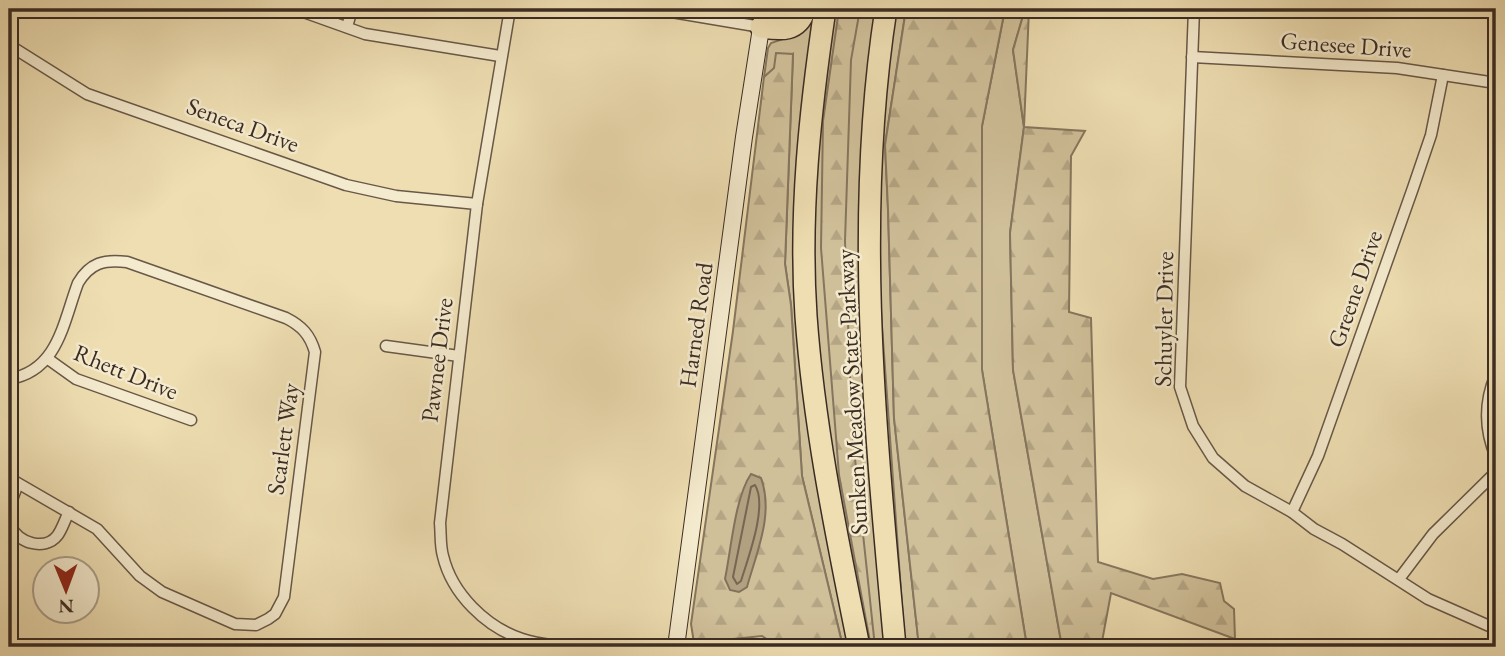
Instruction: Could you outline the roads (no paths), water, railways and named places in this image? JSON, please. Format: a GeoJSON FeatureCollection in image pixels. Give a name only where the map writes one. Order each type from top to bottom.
{"type":"FeatureCollection","features":[{"type":"Feature","properties":{"kind":"highway"},"geometry":{"type":"LineString","coordinates":[[762,18],[784,31],[794,27],[805,9]]}},
{"type":"Feature","properties":{"kind":"highway","name":"Sunken Meadow State Parkway"},"geometry":{"type":"LineString","coordinates":[[825,9],[812,97],[804,209],[806,316],[820,440],[859,647]]}},
{"type":"Feature","properties":{"kind":"highway","name":"Sunken Meadow State Parkway"},"geometry":{"type":"LineString","coordinates":[[886,9],[873,133],[870,318],[895,647]]}},
{"type":"Feature","properties":{"kind":"main road","name":"Harned Road"},"geometry":{"type":"LineString","coordinates":[[676,647],[762,18]]}},
{"type":"Feature","properties":{"kind":"street"},"geometry":{"type":"LineString","coordinates":[[295,9],[392,40],[500,56]]}},
{"type":"Feature","properties":{"kind":"street"},"geometry":{"type":"LineString","coordinates":[[347,27],[352,9]]}},
{"type":"Feature","properties":{"kind":"street","name":"Pawnee Drive"},"geometry":{"type":"LineString","coordinates":[[510,9],[477,204],[440,523],[442,555],[453,582],[474,610],[497,628],[524,640],[565,647]]}},
{"type":"Feature","properties":{"kind":"street"},"geometry":{"type":"LineString","coordinates":[[654,9],[762,18]]}},
{"type":"Feature","properties":{"kind":"street","name":"Schuyler Drive"},"geometry":{"type":"LineString","coordinates":[[1194,9],[1180,387],[1193,426],[1213,458],[1245,486],[1292,512],[1314,529],[1428,599],[1496,629]]}},
{"type":"Feature","properties":{"kind":"street","name":"Seneca Drive"},"geometry":{"type":"LineString","coordinates":[[9,45],[87,94],[346,185],[396,196],[477,204]]}},
{"type":"Feature","properties":{"kind":"street","name":"Genesee Drive"},"geometry":{"type":"LineString","coordinates":[[1192,57],[1397,68],[1496,83]]}},
{"type":"Feature","properties":{"kind":"street","name":"Greene Drive"},"geometry":{"type":"LineString","coordinates":[[1292,512],[1318,456],[1413,188],[1431,135],[1443,75]]}},
{"type":"Feature","properties":{"kind":"street","name":"Scarlett Way"},"geometry":{"type":"LineString","coordinates":[[13,481],[97,529],[140,576],[162,592],[234,624],[256,625],[268,619],[280,606],[286,586],[298,472],[315,352],[308,334],[286,318],[127,262],[102,261],[92,266],[78,283],[48,359]]}},
{"type":"Feature","properties":{"kind":"street"},"geometry":{"type":"LineString","coordinates":[[386,346],[459,356]]}},
{"type":"Feature","properties":{"kind":"street"},"geometry":{"type":"LineString","coordinates":[[9,379],[37,369],[48,359]]}},
{"type":"Feature","properties":{"kind":"street","name":"Rhett Drive"},"geometry":{"type":"LineString","coordinates":[[48,359],[76,379],[191,420]]}},
{"type":"Feature","properties":{"kind":"street"},"geometry":{"type":"LineString","coordinates":[[1496,374],[1486,414],[1490,443],[1496,457]]}},
{"type":"Feature","properties":{"kind":"street"},"geometry":{"type":"LineString","coordinates":[[1399,579],[1433,534],[1496,472]]}},
{"type":"Feature","properties":{"kind":"street"},"geometry":{"type":"LineString","coordinates":[[13,481],[10,520],[16,534],[23,539],[44,545],[50,542],[57,536],[69,512]]}},
{"type":"Feature","properties":{"kind":"water"},"geometry":{"type":"Polygon","coordinates":[[[751,474],[761,478],[765,492],[765,519],[747,587],[739,592],[730,590],[725,579],[737,510],[751,474]]]}}]}
